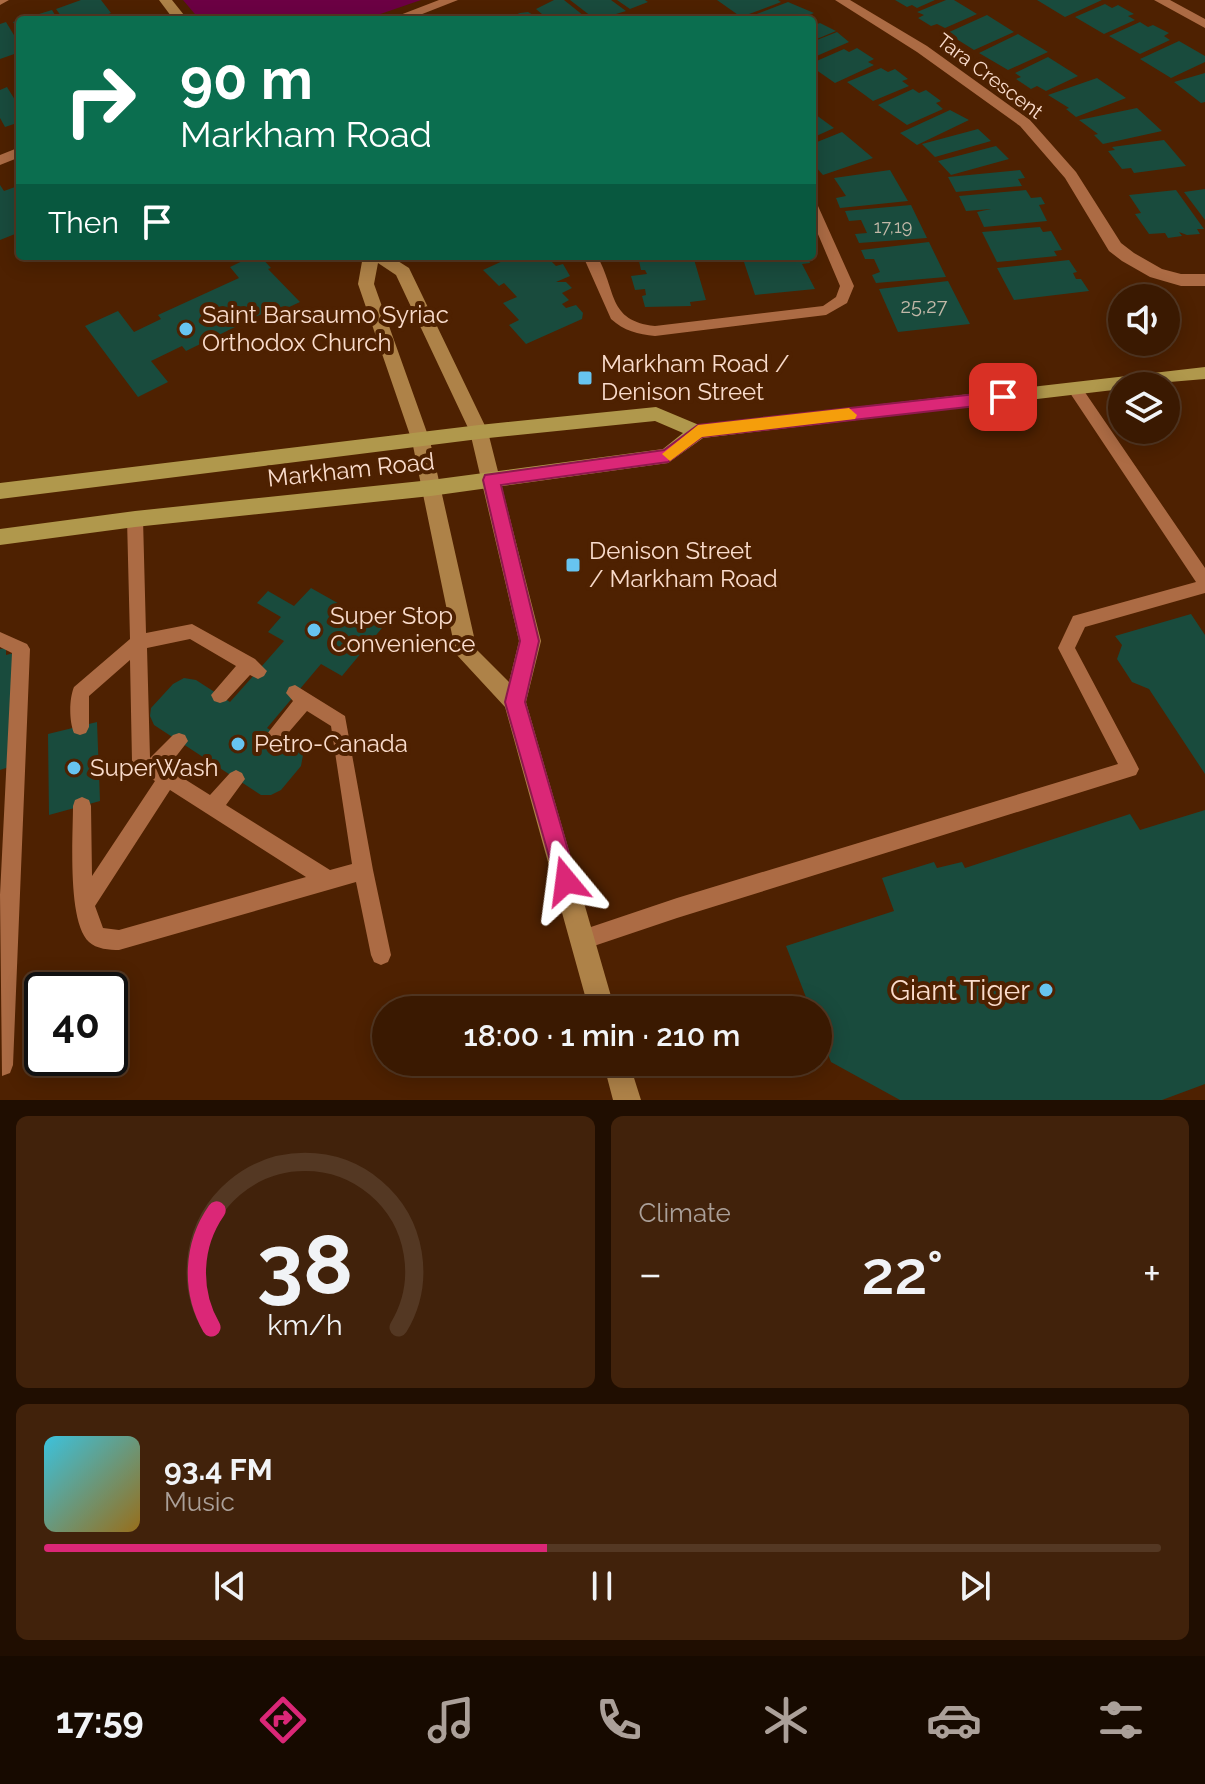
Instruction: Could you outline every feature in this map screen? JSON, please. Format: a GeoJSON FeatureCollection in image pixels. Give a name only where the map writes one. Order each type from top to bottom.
{"type":"FeatureCollection","features":[{"type":"Feature","properties":{"kind":"main road","name":"Markham Road"},"geometry":{"type":"LineString","coordinates":[[0,491],[479,432],[656,414],[698,432],[1205,373]]}},
{"type":"Feature","properties":{"kind":"main road","name":"Markham Road"},"geometry":{"type":"LineString","coordinates":[[0,537],[135,519],[431,488],[668,456],[698,432]]}},
{"type":"Feature","properties":{"kind":"street"},"geometry":{"type":"LineString","coordinates":[[165,0],[178,16]]}},
{"type":"Feature","properties":{"kind":"street"},"geometry":{"type":"LineString","coordinates":[[406,16],[452,0]]}},
{"type":"Feature","properties":{"kind":"street","name":"Tara Crescent"},"geometry":{"type":"LineString","coordinates":[[841,0],[922,49],[1025,123],[1071,175],[1115,247],[1128,257],[1156,273],[1181,280],[1205,280]]}},
{"type":"Feature","properties":{"kind":"street"},"geometry":{"type":"LineString","coordinates":[[1160,0],[1205,24]]}},
{"type":"Feature","properties":{"kind":"street"},"geometry":{"type":"LineString","coordinates":[[370,260],[366,284],[411,403],[467,654],[515,702],[598,996]]}},
{"type":"Feature","properties":{"kind":"street"},"geometry":{"type":"LineString","coordinates":[[384,260],[403,272],[479,432],[530,641],[515,702]]}},
{"type":"Feature","properties":{"kind":"street"},"geometry":{"type":"LineString","coordinates":[[620,1076],[627,1100]]}},
{"type":"Feature","properties":{"kind":"lane"},"geometry":{"type":"LineString","coordinates":[[592,260],[604,281],[612,314],[621,323],[636,329],[655,331],[823,310],[844,299],[847,284],[816,215]]}},
{"type":"Feature","properties":{"kind":"lane"},"geometry":{"type":"LineString","coordinates":[[582,940],[1130,769],[1066,648],[1079,621],[1205,584],[1075,389]]}},
{"type":"Feature","properties":{"kind":"lane"},"geometry":{"type":"LineString","coordinates":[[135,519],[141,762],[328,880]]}},
{"type":"Feature","properties":{"kind":"lane"},"geometry":{"type":"LineString","coordinates":[[80,727],[80,693],[138,642],[192,631],[253,668],[220,695]]}},
{"type":"Feature","properties":{"kind":"lane"},"geometry":{"type":"LineString","coordinates":[[0,639],[21,649],[2,1065]]}},
{"type":"Feature","properties":{"kind":"lane"},"geometry":{"type":"LineString","coordinates":[[276,734],[300,697],[339,722],[363,870],[381,955]]}},
{"type":"Feature","properties":{"kind":"lane"},"geometry":{"type":"LineString","coordinates":[[85,905],[179,741]]}},
{"type":"Feature","properties":{"kind":"lane"},"geometry":{"type":"LineString","coordinates":[[212,807],[236,779]]}},
{"type":"Feature","properties":{"kind":"lane"},"geometry":{"type":"LineString","coordinates":[[82,806],[85,905],[90,927],[96,935],[106,940],[119,940],[363,870]]}},
{"type":"Feature","properties":{"kind":"shaded area"},"geometry":{"type":"Polygon","coordinates":[[[183,0],[421,0],[375,16],[197,16],[183,0]]]}},
{"type":"Feature","properties":{"kind":"building"},"geometry":{"type":"Polygon","coordinates":[[[81,0],[101,0],[111,13],[107,16],[61,16],[56,9],[81,0]]]}},
{"type":"Feature","properties":{"kind":"building"},"geometry":{"type":"Polygon","coordinates":[[[554,0],[564,0],[584,16],[544,16],[536,9],[554,0]]]}},
{"type":"Feature","properties":{"kind":"building"},"geometry":{"type":"Polygon","coordinates":[[[570,0],[611,0],[626,11],[609,16],[591,16],[570,0]]]}},
{"type":"Feature","properties":{"kind":"building"},"geometry":{"type":"Polygon","coordinates":[[[617,0],[645,0],[648,2],[630,9],[617,0]]]}},
{"type":"Feature","properties":{"kind":"building"},"geometry":{"type":"Polygon","coordinates":[[[717,0],[781,2],[744,16],[717,0]]]}},
{"type":"Feature","properties":{"kind":"building"},"geometry":{"type":"Polygon","coordinates":[[[895,0],[935,0],[917,8],[912,5],[907,7],[895,0]]]}},
{"type":"Feature","properties":{"kind":"building"},"geometry":{"type":"Polygon","coordinates":[[[946,0],[954,0],[977,14],[945,28],[937,24],[931,26],[918,18],[924,15],[917,12],[946,0]]]}},
{"type":"Feature","properties":{"kind":"building"},"geometry":{"type":"Polygon","coordinates":[[[1037,0],[1102,0],[1065,17],[1037,0]]]}},
{"type":"Feature","properties":{"kind":"building"},"geometry":{"type":"Polygon","coordinates":[[[788,2],[814,13],[807,16],[751,16],[788,2]]]}},
{"type":"Feature","properties":{"kind":"building"},"geometry":{"type":"Polygon","coordinates":[[[1105,4],[1112,8],[1118,5],[1134,14],[1128,16],[1135,20],[1104,34],[1075,17],[1105,4]]]}},
{"type":"Feature","properties":{"kind":"building"},"geometry":{"type":"Polygon","coordinates":[[[52,10],[56,16],[32,16],[52,10]]]}},
{"type":"Feature","properties":{"kind":"building"},"geometry":{"type":"Polygon","coordinates":[[[528,12],[535,16],[512,16],[528,12]]]}},
{"type":"Feature","properties":{"kind":"building"},"geometry":{"type":"Polygon","coordinates":[[[987,15],[1014,32],[974,50],[947,33],[987,15]]]}},
{"type":"Feature","properties":{"kind":"building"},"geometry":{"type":"Polygon","coordinates":[[[6,22],[16,38],[16,53],[0,59],[0,24],[6,22]]]}},
{"type":"Feature","properties":{"kind":"building"},"geometry":{"type":"Polygon","coordinates":[[[1140,22],[1169,33],[1164,36],[1170,40],[1140,54],[1109,36],[1140,22]]]}},
{"type":"Feature","properties":{"kind":"building"},"geometry":{"type":"Polygon","coordinates":[[[820,23],[836,31],[816,39],[816,24],[820,23]]]}},
{"type":"Feature","properties":{"kind":"building"},"geometry":{"type":"Polygon","coordinates":[[[837,32],[849,42],[816,56],[816,40],[837,32]]]}},
{"type":"Feature","properties":{"kind":"building"},"geometry":{"type":"Polygon","coordinates":[[[1018,34],[1048,52],[1008,70],[979,53],[1018,34]]]}},
{"type":"Feature","properties":{"kind":"building"},"geometry":{"type":"Polygon","coordinates":[[[1179,41],[1205,56],[1205,62],[1171,78],[1140,59],[1179,41]]]}},
{"type":"Feature","properties":{"kind":"building"},"geometry":{"type":"Polygon","coordinates":[[[857,48],[874,59],[868,62],[874,65],[835,83],[816,70],[816,61],[844,49],[849,52],[857,48]]]}},
{"type":"Feature","properties":{"kind":"building"},"geometry":{"type":"Polygon","coordinates":[[[1048,57],[1078,76],[1046,91],[1037,86],[1031,89],[1016,79],[1021,77],[1015,73],[1048,57]]]}},
{"type":"Feature","properties":{"kind":"building"},"geometry":{"type":"Polygon","coordinates":[[[881,68],[888,72],[895,69],[908,79],[902,81],[909,86],[873,101],[847,82],[881,68]]]}},
{"type":"Feature","properties":{"kind":"building"},"geometry":{"type":"Polygon","coordinates":[[[1205,73],[1205,102],[1201,103],[1174,82],[1205,73]]]}},
{"type":"Feature","properties":{"kind":"building"},"geometry":{"type":"Polygon","coordinates":[[[1097,78],[1126,98],[1076,117],[1066,109],[1069,108],[1048,95],[1097,78]]]}},
{"type":"Feature","properties":{"kind":"building"},"geometry":{"type":"Polygon","coordinates":[[[7,87],[16,102],[16,123],[5,127],[0,118],[0,90],[7,87]]]}},
{"type":"Feature","properties":{"kind":"building"},"geometry":{"type":"Polygon","coordinates":[[[913,89],[919,93],[926,90],[941,101],[936,103],[943,109],[907,125],[878,105],[913,89]]]}},
{"type":"Feature","properties":{"kind":"building"},"geometry":{"type":"Polygon","coordinates":[[[1137,108],[1162,131],[1103,144],[1094,135],[1098,134],[1079,120],[1137,108]]]}},
{"type":"Feature","properties":{"kind":"building"},"geometry":{"type":"Polygon","coordinates":[[[950,110],[969,120],[917,145],[900,133],[950,110]]]}},
{"type":"Feature","properties":{"kind":"building"},"geometry":{"type":"Polygon","coordinates":[[[816,115],[834,128],[816,136],[816,115]]]}},
{"type":"Feature","properties":{"kind":"building"},"geometry":{"type":"Polygon","coordinates":[[[978,129],[991,141],[935,157],[922,144],[978,129]]]}},
{"type":"Feature","properties":{"kind":"building"},"geometry":{"type":"Polygon","coordinates":[[[842,132],[873,158],[823,175],[816,167],[816,142],[842,132]]]}},
{"type":"Feature","properties":{"kind":"building"},"geometry":{"type":"Polygon","coordinates":[[[1164,140],[1186,166],[1134,173],[1131,168],[1122,169],[1108,151],[1115,150],[1112,147],[1164,140]]]}},
{"type":"Feature","properties":{"kind":"building"},"geometry":{"type":"Polygon","coordinates":[[[996,146],[1009,159],[951,175],[938,161],[996,146]]]}},
{"type":"Feature","properties":{"kind":"building"},"geometry":{"type":"Polygon","coordinates":[[[890,170],[908,201],[840,208],[836,198],[846,196],[834,178],[890,170]]]}},
{"type":"Feature","properties":{"kind":"building"},"geometry":{"type":"Polygon","coordinates":[[[1020,170],[1025,178],[1018,179],[1022,186],[956,192],[948,177],[1020,170]]]}},
{"type":"Feature","properties":{"kind":"building"},"geometry":{"type":"Polygon","coordinates":[[[0,185],[4,191],[15,187],[16,234],[0,240],[0,185]]]}},
{"type":"Feature","properties":{"kind":"building"},"geometry":{"type":"Polygon","coordinates":[[[1205,189],[1205,220],[1184,192],[1205,189]]]}},
{"type":"Feature","properties":{"kind":"building"},"geometry":{"type":"Polygon","coordinates":[[[1026,190],[1031,198],[1041,197],[1045,204],[1039,205],[1047,221],[984,227],[977,212],[991,209],[966,211],[959,196],[1026,190]]]}},
{"type":"Feature","properties":{"kind":"building"},"geometry":{"type":"Polygon","coordinates":[[[1176,190],[1204,229],[1197,229],[1200,234],[1179,232],[1182,236],[1168,238],[1165,233],[1149,234],[1135,214],[1141,213],[1129,195],[1176,190]]]}},
{"type":"Feature","properties":{"kind":"building"},"geometry":{"type":"Polygon","coordinates":[[[911,205],[927,238],[859,243],[855,234],[867,233],[861,220],[849,221],[845,211],[911,205]]]}},
{"type":"Feature","properties":{"kind":"building"},"geometry":{"type":"Polygon","coordinates":[[[1040,227],[1043,232],[1051,231],[1062,250],[1054,251],[1057,256],[997,262],[982,232],[1040,227]]]}},
{"type":"Feature","properties":{"kind":"building"},"geometry":{"type":"Polygon","coordinates":[[[929,242],[946,277],[876,283],[872,275],[880,272],[874,259],[865,259],[861,250],[929,242]]]}},
{"type":"Feature","properties":{"kind":"building","name":"Saint Barsaumo Syriac Orthodox Church"},"geometry":{"type":"Polygon","coordinates":[[[245,260],[264,260],[271,268],[268,269],[300,302],[272,315],[268,311],[186,351],[182,346],[151,361],[168,382],[138,397],[85,326],[118,311],[134,332],[161,319],[158,315],[239,278],[230,267],[245,260]]]}},
{"type":"Feature","properties":{"kind":"building"},"geometry":{"type":"Polygon","coordinates":[[[505,260],[550,260],[556,266],[563,264],[570,276],[556,282],[566,282],[572,288],[562,293],[569,300],[562,304],[566,308],[576,305],[583,313],[582,319],[526,344],[509,325],[519,320],[503,303],[517,297],[504,283],[499,286],[483,270],[505,260]]]}},
{"type":"Feature","properties":{"kind":"building"},"geometry":{"type":"Polygon","coordinates":[[[628,260],[694,260],[706,300],[690,302],[691,306],[645,307],[642,296],[646,295],[645,289],[635,290],[631,276],[647,274],[641,270],[639,261],[628,260]]]}},
{"type":"Feature","properties":{"kind":"building"},"geometry":{"type":"Polygon","coordinates":[[[743,260],[809,260],[810,263],[802,264],[815,289],[755,295],[743,260]]]}},
{"type":"Feature","properties":{"kind":"building"},"geometry":{"type":"Polygon","coordinates":[[[1069,260],[1077,272],[1073,273],[1076,279],[1081,279],[1089,291],[1014,300],[997,268],[1069,260]]]}},
{"type":"Feature","properties":{"kind":"building"},"geometry":{"type":"Polygon","coordinates":[[[948,281],[970,324],[898,332],[879,289],[948,281]]]}},
{"type":"Feature","properties":{"kind":"building"},"geometry":{"type":"Polygon","coordinates":[[[311,588],[382,628],[342,676],[321,664],[267,728],[301,749],[303,755],[301,766],[281,790],[271,795],[261,795],[154,725],[151,708],[173,684],[184,678],[196,680],[230,702],[284,641],[268,632],[281,617],[257,603],[268,591],[294,606],[311,588]]]}},
{"type":"Feature","properties":{"kind":"building"},"geometry":{"type":"Polygon","coordinates":[[[1191,614],[1205,635],[1205,774],[1149,689],[1132,682],[1117,659],[1122,645],[1115,636],[1191,614]]]}},
{"type":"Feature","properties":{"kind":"building"},"geometry":{"type":"Polygon","coordinates":[[[6,648],[6,655],[14,653],[12,766],[0,770],[0,649],[6,648]]]}},
{"type":"Feature","properties":{"kind":"building","name":"SuperWash"},"geometry":{"type":"Polygon","coordinates":[[[97,722],[100,801],[49,815],[48,734],[97,722]]]}},
{"type":"Feature","properties":{"kind":"building"},"geometry":{"type":"Polygon","coordinates":[[[1205,810],[1205,1084],[1162,1100],[900,1100],[832,1063],[832,996],[806,996],[786,946],[894,911],[882,878],[934,862],[937,868],[962,862],[965,868],[1130,814],[1140,830],[1205,810]]]}},
{"type":"Feature","properties":{"kind":"slow traffic"},"geometry":{"type":"LineString","coordinates":[[670,454],[698,432],[849,415]]}},
{"type":"Feature","properties":{"kind":"place","name":"Saint Barsaumo Syriac Orthodox Church"},"geometry":{"type":"Point","coordinates":[186,329]}},
{"type":"Feature","properties":{"kind":"place","name":"Markham Road / Denison Street"},"geometry":{"type":"Point","coordinates":[585,378]}},
{"type":"Feature","properties":{"kind":"place","name":"Denison Street / Markham Road"},"geometry":{"type":"Point","coordinates":[573,565]}},
{"type":"Feature","properties":{"kind":"place","name":"Super Stop Convenience"},"geometry":{"type":"Point","coordinates":[314,630]}},
{"type":"Feature","properties":{"kind":"place","name":"Petro-Canada"},"geometry":{"type":"Point","coordinates":[238,744]}},
{"type":"Feature","properties":{"kind":"place","name":"SuperWash"},"geometry":{"type":"Point","coordinates":[74,768]}},
{"type":"Feature","properties":{"kind":"place","name":"Giant Tiger"},"geometry":{"type":"Point","coordinates":[1046,990]}},
{"type":"Feature","properties":{"kind":"route"},"geometry":{"type":"LineString","coordinates":[[566,881],[515,702],[530,641],[491,480],[668,456],[698,432],[1003,397]]}}]}
